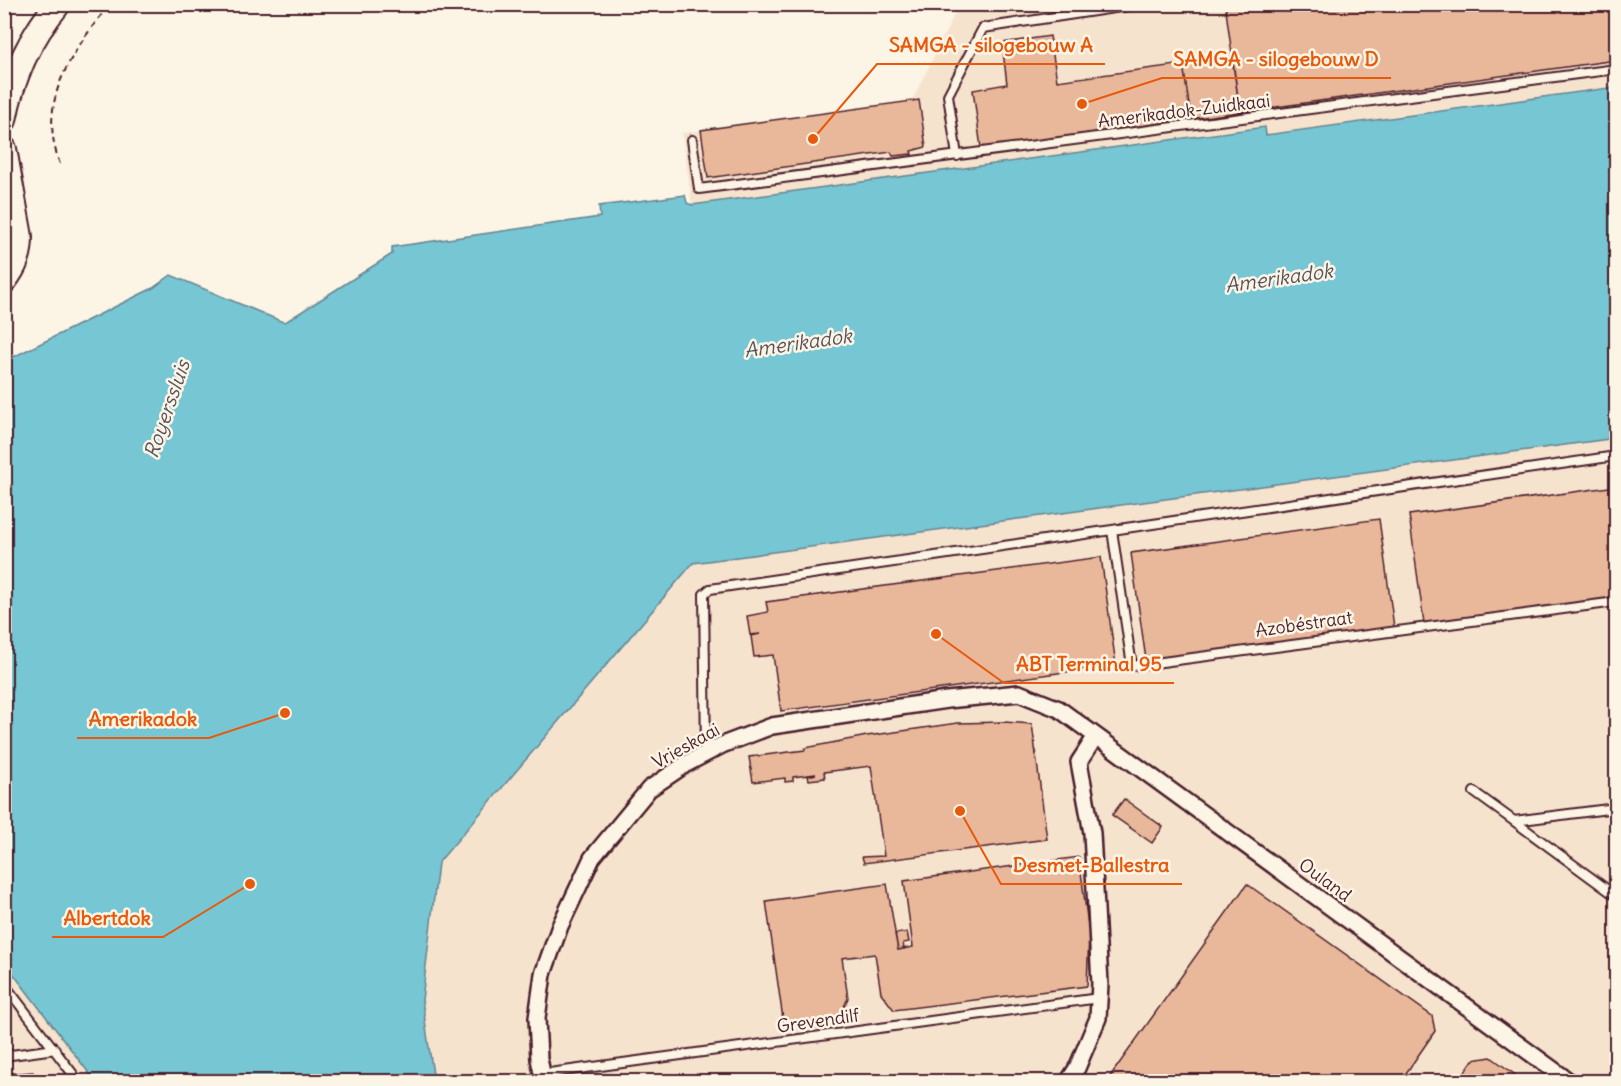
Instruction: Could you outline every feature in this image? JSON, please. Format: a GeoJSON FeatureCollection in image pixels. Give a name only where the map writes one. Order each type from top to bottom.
{"type":"FeatureCollection","features":[{"type":"Feature","properties":{"kind":"main road"},"geometry":{"type":"LineString","coordinates":[[4,120],[17,69],[30,43],[54,6]]}},
{"type":"Feature","properties":{"kind":"main road"},"geometry":{"type":"LineString","coordinates":[[4,149],[18,221],[20,251],[15,266],[4,281]]}},
{"type":"Feature","properties":{"kind":"street","name":"Vrieskaai"},"geometry":{"type":"LineString","coordinates":[[543,1078],[537,1018],[543,974],[574,891],[591,858],[649,789],[706,753],[772,726],[946,700],[1019,693],[1059,709]]}},
{"type":"Feature","properties":{"kind":"street","name":"Ouland"},"geometry":{"type":"LineString","coordinates":[[1059,709],[1570,1082]]}},
{"type":"Feature","properties":{"kind":"street"},"geometry":{"type":"LineString","coordinates":[[1068,1082],[1077,1068],[1098,1018],[1092,833],[1079,762],[1096,736]]}},
{"type":"Feature","properties":{"kind":"lane"},"geometry":{"type":"LineString","coordinates":[[957,156],[948,95],[983,28],[1141,4]]}},
{"type":"Feature","properties":{"kind":"lane","name":"Amerikadok-Zuidkaai"},"geometry":{"type":"LineString","coordinates":[[692,140],[699,189],[1617,69]]}},
{"type":"Feature","properties":{"kind":"lane"},"geometry":{"type":"LineString","coordinates":[[706,753],[704,594],[710,589],[1617,456]]}},
{"type":"Feature","properties":{"kind":"lane","name":"Azobéstraat"},"geometry":{"type":"LineString","coordinates":[[1112,530],[1132,666],[1617,602]]}},
{"type":"Feature","properties":{"kind":"lane"},"geometry":{"type":"LineString","coordinates":[[1474,792],[1617,896]]}},
{"type":"Feature","properties":{"kind":"lane"},"geometry":{"type":"LineString","coordinates":[[1514,821],[1617,808]]}},
{"type":"Feature","properties":{"kind":"lane"},"geometry":{"type":"LineString","coordinates":[[4,984],[79,1082]]}},
{"type":"Feature","properties":{"kind":"lane","name":"Grevendilf"},"geometry":{"type":"LineString","coordinates":[[543,1078],[1099,998]]}},
{"type":"Feature","properties":{"kind":"lane"},"geometry":{"type":"LineString","coordinates":[[4,1056],[55,1049]]}},
{"type":"Feature","properties":{"kind":"path"},"geometry":{"type":"LineString","coordinates":[[60,164],[51,136],[54,101],[74,53],[110,4]]}},
{"type":"Feature","properties":{"kind":"shaded area"},"geometry":{"type":"Polygon","coordinates":[[[954,5],[1616,5],[1616,87],[1266,135],[1265,127],[692,205],[682,133],[912,101],[955,13],[954,5]]]}},
{"type":"Feature","properties":{"kind":"shaded area"},"geometry":{"type":"Polygon","coordinates":[[[1616,438],[1616,1081],[434,1082],[422,1000],[438,863],[693,563],[1616,438]]]}},
{"type":"Feature","properties":{"kind":"shaded area"},"geometry":{"type":"Polygon","coordinates":[[[5,963],[95,1081],[5,1081],[5,963]]]}},
{"type":"Feature","properties":{"kind":"water","name":"Amerikadok"},"geometry":{"type":"Polygon","coordinates":[[[1616,87],[1616,438],[693,563],[438,863],[422,1000],[434,1081],[95,1081],[5,963],[5,361],[153,288],[171,275],[283,322],[392,254],[392,247],[600,217],[599,206],[685,195],[687,203],[692,205],[1265,127],[1266,135],[1616,87]]]}},
{"type":"Feature","properties":{"kind":"building"},"geometry":{"type":"Polygon","coordinates":[[[1225,4],[1616,4],[1616,60],[1240,112],[1225,4]]]}},
{"type":"Feature","properties":{"kind":"building"},"geometry":{"type":"Polygon","coordinates":[[[1050,36],[1057,81],[1183,64],[1191,119],[981,148],[973,90],[1007,84],[1002,43],[1050,36]]]}},
{"type":"Feature","properties":{"kind":"building"},"geometry":{"type":"Polygon","coordinates":[[[1232,57],[1240,112],[1191,119],[1183,64],[1232,57]]]}},
{"type":"Feature","properties":{"kind":"building"},"geometry":{"type":"Polygon","coordinates":[[[919,100],[926,147],[911,151],[912,154],[893,156],[891,152],[708,178],[701,130],[919,100]]]}},
{"type":"Feature","properties":{"kind":"building"},"geometry":{"type":"Polygon","coordinates":[[[1616,486],[1616,597],[1424,623],[1409,515],[1616,486]]]}},
{"type":"Feature","properties":{"kind":"building"},"geometry":{"type":"Polygon","coordinates":[[[1379,519],[1394,627],[1146,660],[1131,553],[1379,519]]]}},
{"type":"Feature","properties":{"kind":"building"},"geometry":{"type":"Polygon","coordinates":[[[1101,557],[1116,665],[781,711],[773,655],[754,657],[751,636],[760,634],[750,635],[747,616],[768,612],[766,602],[1101,557]]]}},
{"type":"Feature","properties":{"kind":"building"},"geometry":{"type":"Polygon","coordinates":[[[958,723],[1032,724],[1047,839],[864,863],[862,857],[884,856],[871,766],[824,772],[825,778],[809,780],[808,776],[816,774],[793,777],[793,781],[785,782],[785,778],[753,782],[749,757],[805,750],[805,748],[867,736],[958,723]]]}},
{"type":"Feature","properties":{"kind":"building"},"geometry":{"type":"Polygon","coordinates":[[[1124,799],[1163,827],[1152,843],[1112,815],[1124,799]]]}},
{"type":"Feature","properties":{"kind":"building"},"geometry":{"type":"Polygon","coordinates":[[[1079,857],[1089,933],[1087,986],[894,1010],[881,993],[875,954],[842,958],[848,998],[839,1018],[784,1026],[766,901],[887,884],[898,950],[913,947],[904,881],[1079,857]]]}},
{"type":"Feature","properties":{"kind":"building"},"geometry":{"type":"Polygon","coordinates":[[[1247,884],[1432,1016],[1435,1031],[1400,1082],[1336,1082],[1331,1078],[1328,1082],[1106,1082],[1247,884]]]}},
{"type":"Feature","properties":{"kind":"building"},"geometry":{"type":"Polygon","coordinates":[[[907,932],[909,942],[903,943],[904,949],[898,950],[895,934],[907,932]]]}},
{"type":"Feature","properties":{"kind":"building"},"geometry":{"type":"Polygon","coordinates":[[[1491,1057],[1525,1082],[1458,1082],[1473,1060],[1491,1057]]]}},
{"type":"Feature","properties":{"kind":"building"},"geometry":{"type":"Polygon","coordinates":[[[33,1072],[34,1082],[4,1082],[4,1074],[33,1072]]]}},
{"type":"Feature","properties":{"kind":"place","name":"SAMGA - silogebouw D"},"geometry":{"type":"Point","coordinates":[1082,104]}},
{"type":"Feature","properties":{"kind":"place","name":"SAMGA - silogebouw A"},"geometry":{"type":"Point","coordinates":[813,139]}},
{"type":"Feature","properties":{"kind":"place","name":"ABT Terminal 95"},"geometry":{"type":"Point","coordinates":[936,634]}},
{"type":"Feature","properties":{"kind":"place","name":"Amerikadok"},"geometry":{"type":"Point","coordinates":[285,713]}},
{"type":"Feature","properties":{"kind":"place","name":"Desmet-Ballestra"},"geometry":{"type":"Point","coordinates":[960,811]}},
{"type":"Feature","properties":{"kind":"place","name":"Albertdok"},"geometry":{"type":"Point","coordinates":[250,884]}},
{"type":"Feature","properties":{"kind":"water label","name":"Royerssluis"},"geometry":{"type":"Point","coordinates":[167,409]}}]}
